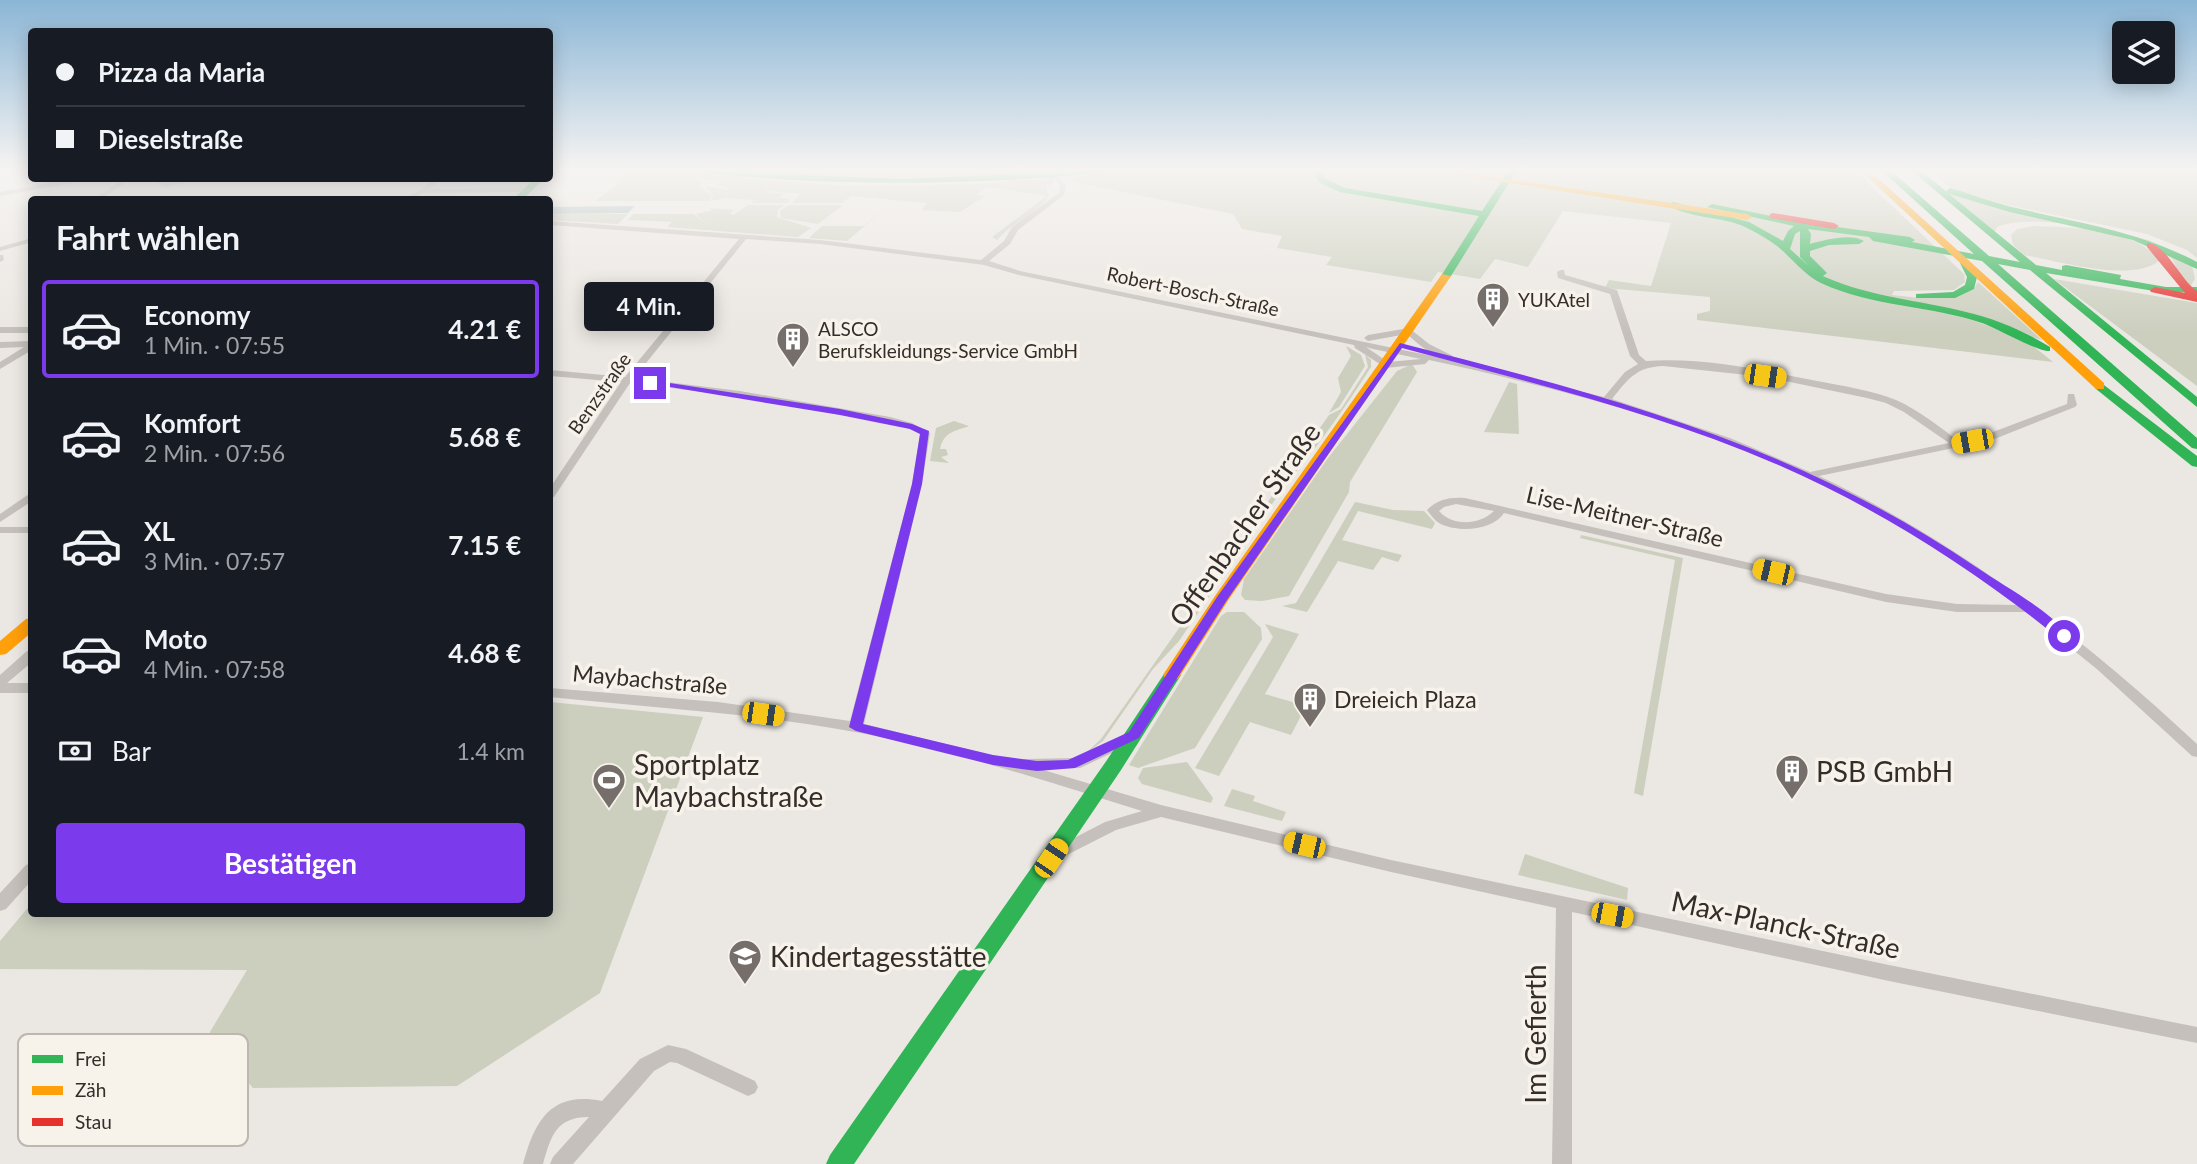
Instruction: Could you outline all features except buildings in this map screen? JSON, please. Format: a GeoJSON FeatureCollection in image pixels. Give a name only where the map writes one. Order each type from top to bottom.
{"type":"FeatureCollection","features":[{"type":"Feature","properties":{"kind":"main road","name":"Offenbacher Straße"},"geometry":{"type":"LineString","coordinates":[[839,1164],[1096,792],[1221,599],[1398,348],[1477,224]]}},
{"type":"Feature","properties":{"kind":"main road"},"geometry":{"type":"LineString","coordinates":[[1745,224],[1784,246],[1796,264],[1824,281],[1858,292],[1954,312],[2001,326],[2040,345],[2099,385]]}},
{"type":"Feature","properties":{"kind":"main road"},"geometry":{"type":"LineString","coordinates":[[1797,224],[1911,243]]}},
{"type":"Feature","properties":{"kind":"main road"},"geometry":{"type":"LineString","coordinates":[[1798,224],[1806,234],[1808,261],[1825,275],[1860,287],[1909,296],[1962,293],[1973,282],[1965,263]]}},
{"type":"Feature","properties":{"kind":"main road"},"geometry":{"type":"LineString","coordinates":[[1808,224],[2195,293]]}},
{"type":"Feature","properties":{"kind":"main road"},"geometry":{"type":"LineString","coordinates":[[1923,224],[2099,385],[2197,463]]}},
{"type":"Feature","properties":{"kind":"main road"},"geometry":{"type":"LineString","coordinates":[[1945,224],[2197,444]]}},
{"type":"Feature","properties":{"kind":"main road"},"geometry":{"type":"LineString","coordinates":[[1963,224],[2197,425]]}},
{"type":"Feature","properties":{"kind":"main road"},"geometry":{"type":"LineString","coordinates":[[1980,224],[2197,403]]}},
{"type":"Feature","properties":{"kind":"main road"},"geometry":{"type":"LineString","coordinates":[[2012,251],[1999,235],[2004,227],[2015,224]]}},
{"type":"Feature","properties":{"kind":"main road"},"geometry":{"type":"LineString","coordinates":[[2071,224],[2104,230],[2144,243],[2165,255],[2169,266],[2195,293]]}},
{"type":"Feature","properties":{"kind":"main road"},"geometry":{"type":"LineString","coordinates":[[2088,224],[2138,235],[2172,248],[2197,265]]}},
{"type":"Feature","properties":{"kind":"main road"},"geometry":{"type":"LineString","coordinates":[[1784,246],[1791,233],[1801,225]]}},
{"type":"Feature","properties":{"kind":"main road"},"geometry":{"type":"LineString","coordinates":[[1806,249],[1839,241],[1911,243]]}},
{"type":"Feature","properties":{"kind":"main road"},"geometry":{"type":"LineString","coordinates":[[2050,268],[2141,273],[2169,266]]}},
{"type":"Feature","properties":{"kind":"main road"},"geometry":{"type":"LineString","coordinates":[[2076,270],[2195,293]]}},
{"type":"Feature","properties":{"kind":"main road"},"geometry":{"type":"LineString","coordinates":[[0,650],[28,626]]}},
{"type":"Feature","properties":{"kind":"street","name":"Robert-Bosch-Straße"},"geometry":{"type":"LineString","coordinates":[[570,224],[841,244],[983,262],[1096,282],[1368,338],[1398,348]]}},
{"type":"Feature","properties":{"kind":"street"},"geometry":{"type":"LineString","coordinates":[[983,262],[1007,242],[1021,224]]}},
{"type":"Feature","properties":{"kind":"street","name":"Benzstraße"},"geometry":{"type":"LineString","coordinates":[[553,491],[627,380],[734,250],[750,236]]}},
{"type":"Feature","properties":{"kind":"street"},"geometry":{"type":"LineString","coordinates":[[0,248],[28,241]]}},
{"type":"Feature","properties":{"kind":"street","name":"Robert-Bosch-Straße"},"geometry":{"type":"LineString","coordinates":[[983,262],[1351,342],[1398,348]]}},
{"type":"Feature","properties":{"kind":"street"},"geometry":{"type":"LineString","coordinates":[[1560,272],[1561,276],[1614,292],[1635,356],[1645,365]]}},
{"type":"Feature","properties":{"kind":"street"},"geometry":{"type":"LineString","coordinates":[[0,330],[28,330]]}},
{"type":"Feature","properties":{"kind":"street"},"geometry":{"type":"LineString","coordinates":[[1409,331],[1426,346],[1485,369]]}},
{"type":"Feature","properties":{"kind":"street","name":"Robert-Bosch-Straße"},"geometry":{"type":"LineString","coordinates":[[1368,338],[1409,331]]}},
{"type":"Feature","properties":{"kind":"street"},"geometry":{"type":"LineString","coordinates":[[1351,342],[1386,365],[1436,360]]}},
{"type":"Feature","properties":{"kind":"street"},"geometry":{"type":"LineString","coordinates":[[0,345],[28,345]]}},
{"type":"Feature","properties":{"kind":"street"},"geometry":{"type":"LineString","coordinates":[[0,366],[28,348]]}},
{"type":"Feature","properties":{"kind":"street"},"geometry":{"type":"LineString","coordinates":[[1398,348],[1448,356]]}},
{"type":"Feature","properties":{"kind":"street"},"geometry":{"type":"LineString","coordinates":[[1398,348],[1436,360],[1485,369],[1606,400],[1699,430],[1809,475],[1928,539],[2028,608],[2126,688],[2197,752]]}},
{"type":"Feature","properties":{"kind":"street"},"geometry":{"type":"LineString","coordinates":[[1606,400],[1632,371],[1645,365],[1683,365],[1862,392],[1916,415],[1957,444]]}},
{"type":"Feature","properties":{"kind":"street"},"geometry":{"type":"LineString","coordinates":[[553,373],[627,380],[775,401],[912,426],[925,433],[856,727]]}},
{"type":"Feature","properties":{"kind":"street"},"geometry":{"type":"LineString","coordinates":[[1809,475],[1988,438],[2072,405],[2071,396]]}},
{"type":"Feature","properties":{"kind":"street"},"geometry":{"type":"LineString","coordinates":[[0,519],[28,498]]}},
{"type":"Feature","properties":{"kind":"street","name":"Lise-Meitner-Straße"},"geometry":{"type":"LineString","coordinates":[[1501,509],[1497,516],[1472,526],[1444,522],[1433,509],[1440,502],[1456,500],[1501,509],[1886,598],[1965,610],[2028,608]]}},
{"type":"Feature","properties":{"kind":"street"},"geometry":{"type":"LineString","coordinates":[[0,530],[28,530]]}},
{"type":"Feature","properties":{"kind":"street"},"geometry":{"type":"LineString","coordinates":[[0,682],[28,658]]}},
{"type":"Feature","properties":{"kind":"street"},"geometry":{"type":"LineString","coordinates":[[0,688],[28,688]]}},
{"type":"Feature","properties":{"kind":"street","name":"Maybachstraße"},"geometry":{"type":"LineString","coordinates":[[553,693],[718,707],[856,727],[993,760],[1096,792]]}},
{"type":"Feature","properties":{"kind":"street","name":"Maybachstraße"},"geometry":{"type":"LineString","coordinates":[[993,760],[1037,766],[1070,765],[1134,735]]}},
{"type":"Feature","properties":{"kind":"street","name":"Max-Planck-Straße"},"geometry":{"type":"LineString","coordinates":[[1096,792],[1161,811],[1564,905],[2197,1035]]}},
{"type":"Feature","properties":{"kind":"street"},"geometry":{"type":"LineString","coordinates":[[1051,858],[1089,835],[1161,811]]}},
{"type":"Feature","properties":{"kind":"street"},"geometry":{"type":"LineString","coordinates":[[0,904],[28,873]]}},
{"type":"Feature","properties":{"kind":"street","name":"Im Gefierth"},"geometry":{"type":"LineString","coordinates":[[1562,1164],[1564,905]]}},
{"type":"Feature","properties":{"kind":"street"},"geometry":{"type":"LineString","coordinates":[[560,1164],[646,1065],[668,1053],[679,1055],[748,1087]]}},
{"type":"Feature","properties":{"kind":"street"},"geometry":{"type":"LineString","coordinates":[[533,1164],[542,1131],[554,1118],[584,1107],[605,1111]]}},
{"type":"Feature","properties":{"kind":"green space"},"geometry":{"type":"Polygon","coordinates":[[[670,224],[800,224],[811,228],[798,237],[667,227],[670,224]]]}},
{"type":"Feature","properties":{"kind":"green space"},"geometry":{"type":"Polygon","coordinates":[[[867,224],[847,241],[809,238],[822,226],[867,224]]]}},
{"type":"Feature","properties":{"kind":"green space"},"geometry":{"type":"Polygon","coordinates":[[[1009,224],[1014,224],[997,240],[992,237],[1009,224]]]}},
{"type":"Feature","properties":{"kind":"green space"},"geometry":{"type":"Polygon","coordinates":[[[1239,224],[1555,224],[1528,267],[1495,259],[1480,279],[1438,272],[1431,282],[1326,265],[1332,257],[1277,248],[1282,236],[1242,229],[1239,224]]]}},
{"type":"Feature","properties":{"kind":"green space"},"geometry":{"type":"Polygon","coordinates":[[[1671,224],[1911,224],[1964,274],[1965,282],[1954,290],[1894,291],[1892,295],[1920,298],[1973,290],[1978,282],[2042,340],[1970,319],[2026,340],[2053,362],[1697,320],[1697,314],[1710,311],[1710,297],[1605,288],[1609,280],[1651,286],[1671,224]]]}},
{"type":"Feature","properties":{"kind":"green space"},"geometry":{"type":"Polygon","coordinates":[[[1984,224],[2007,224],[1997,227],[1994,233],[1984,224]]]}},
{"type":"Feature","properties":{"kind":"green space"},"geometry":{"type":"Polygon","coordinates":[[[2100,224],[2197,224],[2197,258],[2187,250],[2147,234],[2100,224]]]}},
{"type":"Feature","properties":{"kind":"green space"},"geometry":{"type":"Polygon","coordinates":[[[2034,226],[2084,229],[2120,236],[2149,250],[2159,261],[2147,267],[2113,270],[2024,255],[2013,245],[2011,235],[2017,229],[2034,226]]]}},
{"type":"Feature","properties":{"kind":"green space"},"geometry":{"type":"Polygon","coordinates":[[[2111,231],[2149,240],[2192,265],[2195,279],[2190,287],[2185,284],[2166,252],[2152,244],[2111,231]]]}},
{"type":"Feature","properties":{"kind":"green space"},"geometry":{"type":"Polygon","coordinates":[[[2054,279],[2197,303],[2197,386],[2054,279]]]}},
{"type":"Feature","properties":{"kind":"green space"},"geometry":{"type":"Polygon","coordinates":[[[1346,346],[1361,355],[1365,366],[1339,407],[1329,413],[1341,392],[1338,378],[1351,356],[1346,346]]]}},
{"type":"Feature","properties":{"kind":"green space"},"geometry":{"type":"Polygon","coordinates":[[[1365,354],[1371,360],[1371,367],[1341,413],[1285,485],[1179,641],[1153,669],[1103,741],[1086,753],[1101,739],[1329,415],[1341,409],[1368,367],[1365,354]]]}},
{"type":"Feature","properties":{"kind":"green space"},"geometry":{"type":"Polygon","coordinates":[[[1412,364],[1417,372],[1350,482],[1349,492],[1289,596],[1262,601],[1245,600],[1241,595],[1244,579],[1328,458],[1397,371],[1412,364]]]}},
{"type":"Feature","properties":{"kind":"green space"},"geometry":{"type":"Polygon","coordinates":[[[1509,382],[1517,384],[1519,434],[1484,432],[1509,382]]]}},
{"type":"Feature","properties":{"kind":"green space"},"geometry":{"type":"Polygon","coordinates":[[[954,421],[969,426],[944,439],[940,449],[946,449],[948,455],[941,457],[949,463],[930,461],[936,428],[954,421]]]}},
{"type":"Feature","properties":{"kind":"green space"},"geometry":{"type":"Polygon","coordinates":[[[1355,502],[1393,510],[1424,511],[1435,523],[1432,529],[1358,511],[1342,540],[1402,555],[1398,562],[1382,557],[1373,570],[1338,561],[1307,612],[1282,606],[1296,603],[1355,502]]]}},
{"type":"Feature","properties":{"kind":"green space"},"geometry":{"type":"Polygon","coordinates":[[[1581,535],[1683,558],[1643,796],[1634,793],[1675,560],[1580,538],[1581,535]]]}},
{"type":"Feature","properties":{"kind":"green space"},"geometry":{"type":"Polygon","coordinates":[[[1227,612],[1244,612],[1261,628],[1262,639],[1195,748],[1138,768],[1129,765],[1221,616],[1227,612]]]}},
{"type":"Feature","properties":{"kind":"green space"},"geometry":{"type":"Polygon","coordinates":[[[1265,624],[1299,634],[1265,694],[1306,706],[1291,735],[1250,722],[1219,776],[1195,768],[1273,637],[1265,624]]]}},
{"type":"Feature","properties":{"kind":"green space","name":"Sportplatz Maybachstraße"},"geometry":{"type":"Polygon","coordinates":[[[553,702],[703,717],[600,993],[457,1086],[253,1088],[248,1082],[248,1034],[209,1034],[247,970],[0,969],[0,941],[28,908],[28,917],[553,917],[553,702]]]}},
{"type":"Feature","properties":{"kind":"green space"},"geometry":{"type":"Polygon","coordinates":[[[1187,762],[1213,798],[1211,803],[1142,784],[1138,778],[1143,768],[1187,762]]]}},
{"type":"Feature","properties":{"kind":"green space"},"geometry":{"type":"Polygon","coordinates":[[[1232,789],[1255,796],[1253,801],[1286,812],[1282,821],[1224,806],[1232,789]]]}},
{"type":"Feature","properties":{"kind":"green space"},"geometry":{"type":"Polygon","coordinates":[[[1525,854],[1628,888],[1627,900],[1518,875],[1525,854]]]}},
{"type":"Feature","properties":{"kind":"traffic: fast"},"geometry":{"type":"LineString","coordinates":[[1446,276],[1479,224]]}},
{"type":"Feature","properties":{"kind":"traffic: fast"},"geometry":{"type":"LineString","coordinates":[[1747,224],[1784,246]]}},
{"type":"Feature","properties":{"kind":"traffic: fast"},"geometry":{"type":"LineString","coordinates":[[1798,224],[1910,240]]}},
{"type":"Feature","properties":{"kind":"traffic: fast"},"geometry":{"type":"LineString","coordinates":[[1947,224],[2197,445]]}},
{"type":"Feature","properties":{"kind":"traffic: fast"},"geometry":{"type":"LineString","coordinates":[[1981,224],[2197,403]]}},
{"type":"Feature","properties":{"kind":"traffic: fast"},"geometry":{"type":"LineString","coordinates":[[2083,224],[2137,238],[2197,266]]}},
{"type":"Feature","properties":{"kind":"traffic: fast"},"geometry":{"type":"LineString","coordinates":[[1801,225],[1791,233],[1785,249],[1802,266],[1822,280],[1866,296],[1984,320],[2046,349]]}},
{"type":"Feature","properties":{"kind":"traffic: fast"},"geometry":{"type":"LineString","coordinates":[[1801,225],[1806,234],[1805,257],[1822,273]]}},
{"type":"Feature","properties":{"kind":"traffic: fast"},"geometry":{"type":"LineString","coordinates":[[1873,238],[2074,275]]}},
{"type":"Feature","properties":{"kind":"traffic: fast"},"geometry":{"type":"LineString","coordinates":[[1806,249],[1828,242],[1859,241]]}},
{"type":"Feature","properties":{"kind":"traffic: fast"},"geometry":{"type":"LineString","coordinates":[[1920,296],[1955,295],[1970,287],[1972,277],[1965,263]]}},
{"type":"Feature","properties":{"kind":"traffic: fast"},"geometry":{"type":"LineString","coordinates":[[2066,268],[2117,277]]}},
{"type":"Feature","properties":{"kind":"traffic: fast"},"geometry":{"type":"LineString","coordinates":[[2058,272],[2166,290],[2193,289]]}},
{"type":"Feature","properties":{"kind":"traffic: fast"},"geometry":{"type":"LineString","coordinates":[[2100,386],[2197,463]]}},
{"type":"Feature","properties":{"kind":"traffic: fast"},"geometry":{"type":"LineString","coordinates":[[839,1164],[1114,765],[1172,675]]}},
{"type":"Feature","properties":{"kind":"traffic: slow"},"geometry":{"type":"LineString","coordinates":[[1923,224],[2100,386]]}},
{"type":"Feature","properties":{"kind":"traffic: slow"},"geometry":{"type":"LineString","coordinates":[[1172,675],[1221,599],[1446,276]]}},
{"type":"Feature","properties":{"kind":"traffic: slow"},"geometry":{"type":"LineString","coordinates":[[0,650],[28,626]]}},
{"type":"Feature","properties":{"kind":"traffic: jam"},"geometry":{"type":"LineString","coordinates":[[1824,224],[1834,226]]}},
{"type":"Feature","properties":{"kind":"traffic: jam"},"geometry":{"type":"LineString","coordinates":[[2150,245],[2163,257],[2177,279],[2197,296]]}},
{"type":"Feature","properties":{"kind":"traffic: jam"},"geometry":{"type":"LineString","coordinates":[[2155,290],[2197,299]]}},
{"type":"Feature","properties":{"kind":"place","name":"YUKAtel"},"geometry":{"type":"Point","coordinates":[1493,329]}},
{"type":"Feature","properties":{"kind":"place","name":"ALSCO Berufskleidungs-Service GmbH"},"geometry":{"type":"Point","coordinates":[793,369]}},
{"type":"Feature","properties":{"kind":"place","name":"Dreieich Plaza"},"geometry":{"type":"Point","coordinates":[1310,729]}},
{"type":"Feature","properties":{"kind":"place","name":"PSB GmbH"},"geometry":{"type":"Point","coordinates":[1792,801]}},
{"type":"Feature","properties":{"kind":"place","name":"Sportplatz Maybachstraße"},"geometry":{"type":"Point","coordinates":[609,810]}},
{"type":"Feature","properties":{"kind":"place","name":"Kindertagesstätte"},"geometry":{"type":"Point","coordinates":[745,986]}},
{"type":"Feature","properties":{"kind":"route"},"geometry":{"type":"LineString","coordinates":[[650,383],[840,412],[912,426],[925,433],[917,484],[856,727],[993,760],[1037,766],[1070,765],[1108,750],[1134,735],[1221,599],[1400,345],[1606,400],[1699,430],[1781,462],[1883,513],[1928,539],[2064,636]]}}]}
